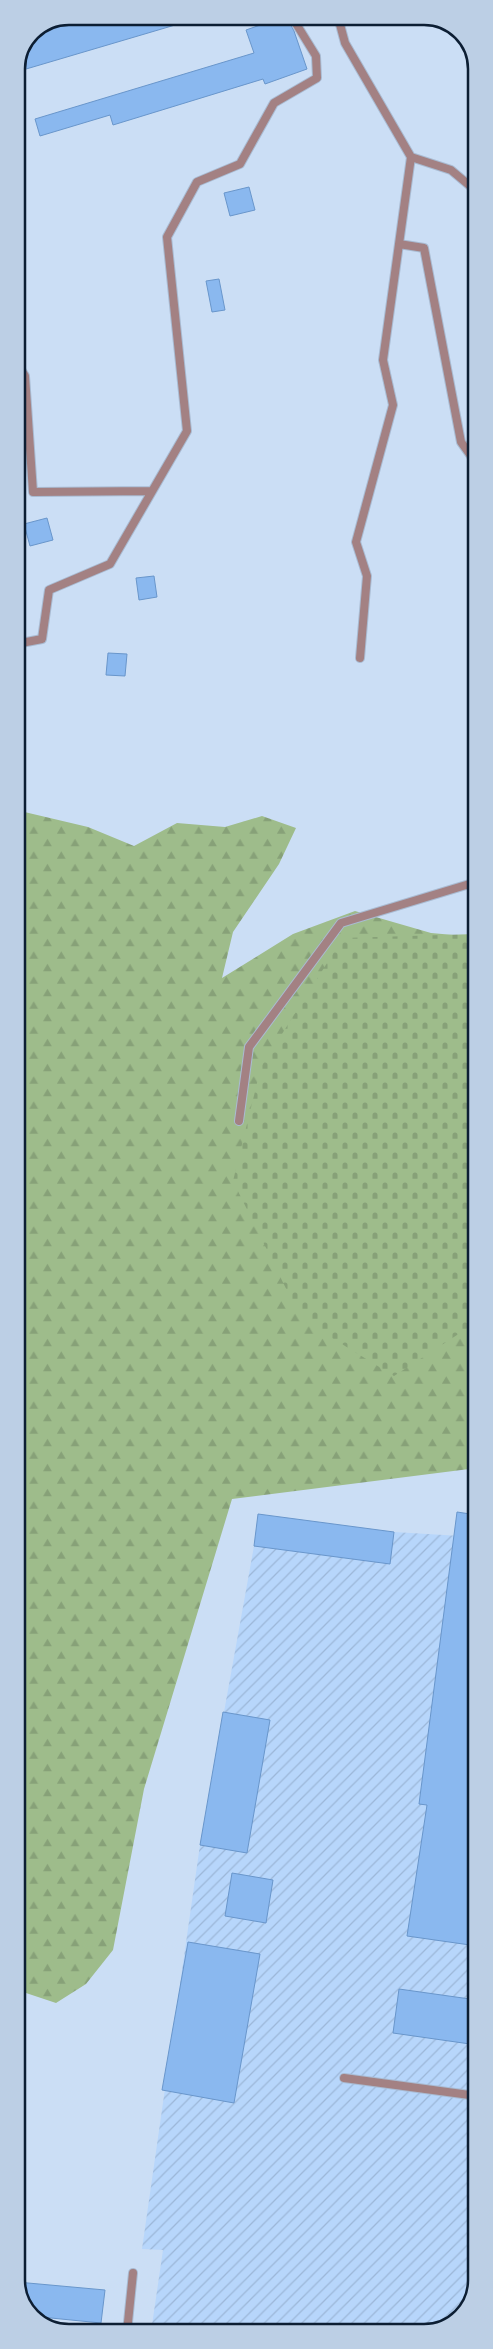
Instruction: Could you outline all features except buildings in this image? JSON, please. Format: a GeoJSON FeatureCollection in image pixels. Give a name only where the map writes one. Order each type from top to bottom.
{"type":"FeatureCollection","features":[{"type":"Feature","properties":{"kind":"lane"},"geometry":{"type":"LineString","coordinates":[[25,643],[42,640],[49,590],[110,564],[187,432],[166,238],[197,182],[240,164],[274,103],[317,78],[316,56],[297,25]]}},
{"type":"Feature","properties":{"kind":"lane"},"geometry":{"type":"LineString","coordinates":[[340,25],[345,43],[411,157],[383,360],[393,405],[356,542],[367,576],[360,658]]}},
{"type":"Feature","properties":{"kind":"lane"},"geometry":{"type":"LineString","coordinates":[[411,157],[451,170],[468,184]]}},
{"type":"Feature","properties":{"kind":"lane"},"geometry":{"type":"LineString","coordinates":[[399,244],[424,248],[461,442],[468,452]]}},
{"type":"Feature","properties":{"kind":"lane"},"geometry":{"type":"LineString","coordinates":[[25,389],[33,492],[152,491]]}},
{"type":"Feature","properties":{"kind":"lane"},"geometry":{"type":"LineString","coordinates":[[239,1121],[249,1047],[341,924],[468,884]]}},
{"type":"Feature","properties":{"kind":"lane"},"geometry":{"type":"LineString","coordinates":[[344,2078],[468,2095]]}},
{"type":"Feature","properties":{"kind":"lane"},"geometry":{"type":"LineString","coordinates":[[128,2324],[133,2273]]}},
{"type":"Feature","properties":{"kind":"shaded area"},"geometry":{"type":"Polygon","coordinates":[[[394,1532],[468,1536],[468,2280],[465,2297],[461,2304],[451,2315],[438,2322],[429,2324],[152,2324],[163,2250],[142,2249],[200,1845],[254,1546],[394,1532]]]}},
{"type":"Feature","properties":{"kind":"green space"},"geometry":{"type":"Polygon","coordinates":[[[25,812],[88,827],[134,846],[177,823],[225,827],[262,816],[296,828],[279,864],[233,932],[222,978],[293,934],[355,911],[431,933],[468,936],[468,1469],[232,1499],[144,1789],[113,1950],[86,1984],[56,2003],[25,1993],[25,812]]]}},
{"type":"Feature","properties":{"kind":"green space"},"geometry":{"type":"Polygon","coordinates":[[[468,934],[468,1328],[394,1376],[301,1319],[233,1181],[261,1067],[343,938],[468,934]]]}}]}
